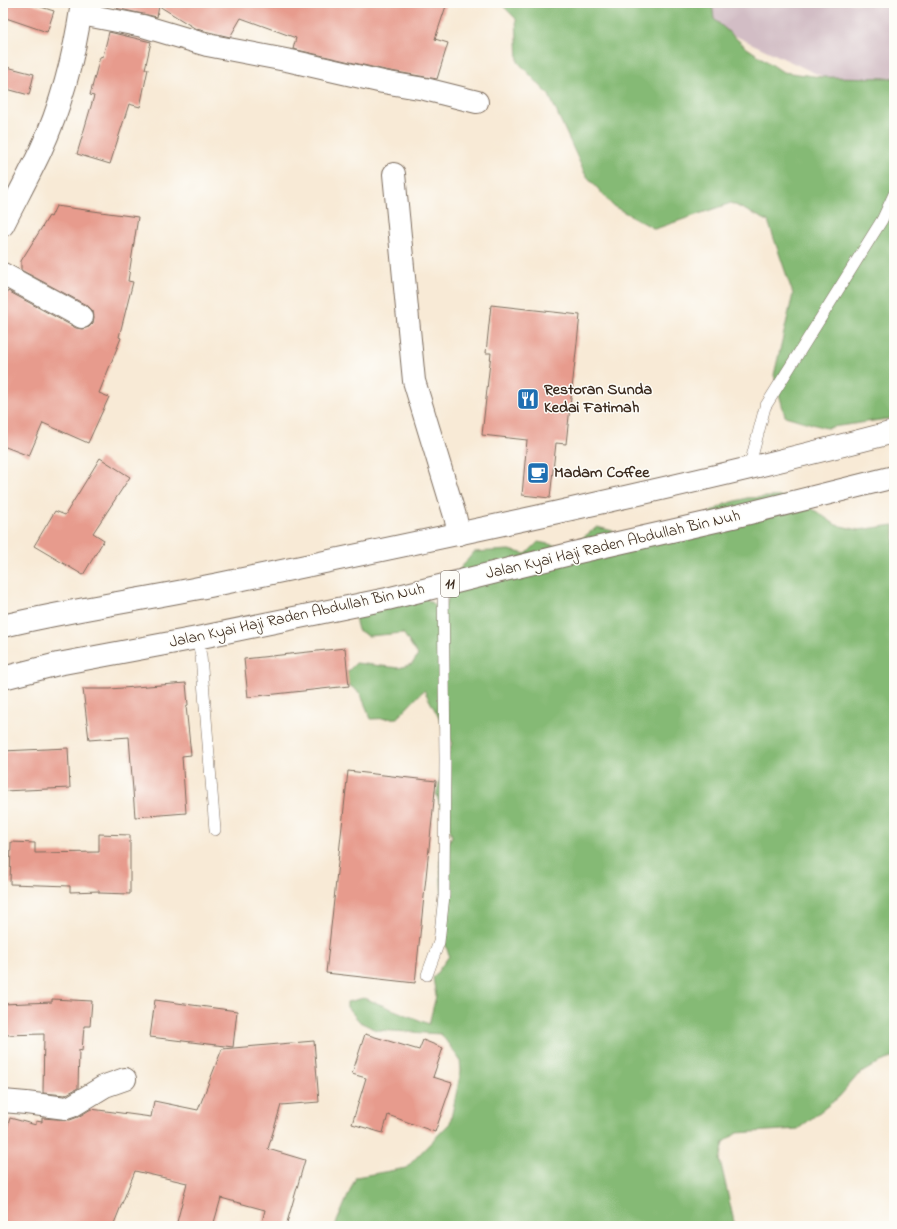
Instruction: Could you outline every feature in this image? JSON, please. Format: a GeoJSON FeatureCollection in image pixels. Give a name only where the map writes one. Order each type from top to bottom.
{"type":"FeatureCollection","features":[{"type":"Feature","properties":{"kind":"main road"},"geometry":{"type":"LineString","coordinates":[[3,225],[40,151],[54,118],[74,49],[82,8],[207,45],[383,82],[425,89],[477,102]]}},
{"type":"Feature","properties":{"kind":"main road"},"geometry":{"type":"LineString","coordinates":[[394,174],[414,381],[456,516],[460,534]]}},
{"type":"Feature","properties":{"kind":"main road"},"geometry":{"type":"LineString","coordinates":[[3,274],[82,317]]}},
{"type":"Feature","properties":{"kind":"main road"},"geometry":{"type":"LineString","coordinates":[[3,626],[47,616],[191,590],[460,534],[786,460],[894,432]]}},
{"type":"Feature","properties":{"kind":"main road","name":"Jalan Kyai Haji Raden Abdullah Bin Nuh"},"geometry":{"type":"LineString","coordinates":[[3,678],[58,664],[197,638],[387,599],[574,553],[733,517],[894,477]]}},
{"type":"Feature","properties":{"kind":"main road"},"geometry":{"type":"LineString","coordinates":[[3,1101],[66,1108],[72,1106],[112,1082],[124,1079]]}},
{"type":"Feature","properties":{"kind":"lane"},"geometry":{"type":"LineString","coordinates":[[748,468],[765,407],[882,220],[894,194]]}},
{"type":"Feature","properties":{"kind":"lane"},"geometry":{"type":"LineString","coordinates":[[427,975],[439,942],[444,896],[443,586]]}},
{"type":"Feature","properties":{"kind":"lane"},"geometry":{"type":"LineString","coordinates":[[197,638],[202,664],[215,830]]}},
{"type":"Feature","properties":{"kind":"shaded area"},"geometry":{"type":"Polygon","coordinates":[[[665,3],[894,3],[894,110],[665,3]]]}},
{"type":"Feature","properties":{"kind":"green space"},"geometry":{"type":"Polygon","coordinates":[[[500,3],[712,3],[714,19],[747,48],[783,72],[821,77],[894,78],[894,418],[826,428],[785,416],[774,375],[793,294],[768,221],[731,203],[655,229],[613,206],[585,174],[549,95],[518,62],[516,19],[500,3]]]}},
{"type":"Feature","properties":{"kind":"green space"},"geometry":{"type":"Polygon","coordinates":[[[794,496],[836,525],[859,530],[894,525],[894,1057],[878,1063],[858,1075],[839,1097],[798,1129],[737,1133],[724,1142],[720,1160],[735,1226],[335,1226],[356,1177],[406,1168],[450,1123],[461,1071],[460,1060],[441,1034],[376,1030],[360,1022],[347,1007],[347,1002],[364,998],[429,1024],[436,996],[433,978],[449,956],[444,939],[440,860],[452,836],[436,794],[452,742],[424,690],[397,718],[371,719],[360,693],[345,682],[348,671],[356,663],[399,668],[412,664],[418,655],[403,633],[368,636],[358,630],[354,614],[414,589],[442,611],[455,585],[454,576],[474,552],[509,550],[526,554],[538,542],[569,548],[597,527],[613,531],[634,548],[683,528],[725,504],[747,498],[794,496]]]}},
{"type":"Feature","properties":{"kind":"building"},"geometry":{"type":"Polygon","coordinates":[[[3,3],[28,3],[54,11],[47,32],[3,17],[3,3]]]}},
{"type":"Feature","properties":{"kind":"building"},"geometry":{"type":"Polygon","coordinates":[[[116,3],[447,3],[435,39],[448,43],[437,79],[385,70],[293,49],[296,38],[241,18],[230,37],[196,29],[159,6],[157,17],[115,8],[116,3]]]}},
{"type":"Feature","properties":{"kind":"building"},"geometry":{"type":"Polygon","coordinates":[[[109,32],[151,42],[145,69],[148,69],[140,107],[129,104],[110,164],[77,154],[94,96],[90,95],[100,57],[103,56],[109,32]]]}},
{"type":"Feature","properties":{"kind":"building"},"geometry":{"type":"Polygon","coordinates":[[[3,66],[34,74],[29,95],[3,88],[3,66]]]}},
{"type":"Feature","properties":{"kind":"building"},"geometry":{"type":"Polygon","coordinates":[[[56,206],[138,217],[128,281],[133,282],[119,337],[121,338],[99,393],[109,397],[88,443],[43,423],[29,456],[3,446],[3,299],[8,291],[76,328],[82,329],[89,327],[93,323],[94,317],[93,311],[88,306],[21,270],[21,261],[49,216],[51,217],[56,206]]]}},
{"type":"Feature","properties":{"kind":"building","name":"Restoran Sunda Kedai Fatimah"},"geometry":{"type":"Polygon","coordinates":[[[491,305],[580,315],[566,444],[556,443],[550,498],[522,495],[527,440],[482,435],[491,353],[486,353],[491,305]]]}},
{"type":"Feature","properties":{"kind":"building"},"geometry":{"type":"Polygon","coordinates":[[[100,458],[130,477],[93,533],[104,540],[83,575],[34,546],[55,511],[65,515],[100,458]]]}},
{"type":"Feature","properties":{"kind":"building"},"geometry":{"type":"Polygon","coordinates":[[[345,648],[349,686],[248,697],[244,659],[345,648]]]}},
{"type":"Feature","properties":{"kind":"building"},"geometry":{"type":"Polygon","coordinates":[[[186,683],[188,705],[186,706],[191,755],[182,756],[186,813],[135,817],[129,737],[89,740],[83,689],[110,689],[186,683]]]}},
{"type":"Feature","properties":{"kind":"building"},"geometry":{"type":"Polygon","coordinates":[[[68,748],[70,788],[3,791],[3,751],[68,748]]]}},
{"type":"Feature","properties":{"kind":"building"},"geometry":{"type":"Polygon","coordinates":[[[348,771],[436,781],[415,983],[326,973],[348,771]]]}},
{"type":"Feature","properties":{"kind":"building"},"geometry":{"type":"Polygon","coordinates":[[[99,834],[130,835],[130,894],[99,893],[99,891],[70,892],[70,886],[10,884],[11,842],[35,843],[35,853],[99,852],[99,834]]]}},
{"type":"Feature","properties":{"kind":"building"},"geometry":{"type":"Polygon","coordinates":[[[52,999],[92,1001],[90,1026],[84,1026],[82,1051],[79,1050],[78,1088],[65,1095],[43,1093],[44,1034],[3,1035],[3,1004],[52,1002],[52,999]]]}},
{"type":"Feature","properties":{"kind":"building"},"geometry":{"type":"Polygon","coordinates":[[[155,1000],[237,1011],[233,1047],[150,1037],[155,1000]]]}},
{"type":"Feature","properties":{"kind":"building"},"geometry":{"type":"Polygon","coordinates":[[[365,1034],[419,1050],[423,1040],[443,1048],[433,1077],[452,1083],[435,1132],[388,1115],[383,1133],[352,1124],[366,1078],[352,1074],[365,1034]]]}},
{"type":"Feature","properties":{"kind":"building"},"geometry":{"type":"Polygon","coordinates":[[[314,1041],[319,1102],[281,1105],[268,1149],[305,1160],[286,1226],[261,1226],[265,1210],[221,1198],[213,1226],[176,1226],[187,1183],[135,1171],[113,1226],[16,1226],[3,1224],[3,1127],[7,1128],[10,1118],[36,1125],[36,1121],[42,1122],[42,1118],[70,1120],[91,1109],[151,1117],[154,1101],[198,1110],[222,1049],[314,1041]]]}},
{"type":"Feature","properties":{"kind":"place","name":"Restoran Sunda Kedai Fatimah"},"geometry":{"type":"Point","coordinates":[528,399]}},
{"type":"Feature","properties":{"kind":"place","name":"Madam Coffee"},"geometry":{"type":"Point","coordinates":[538,473]}}]}
